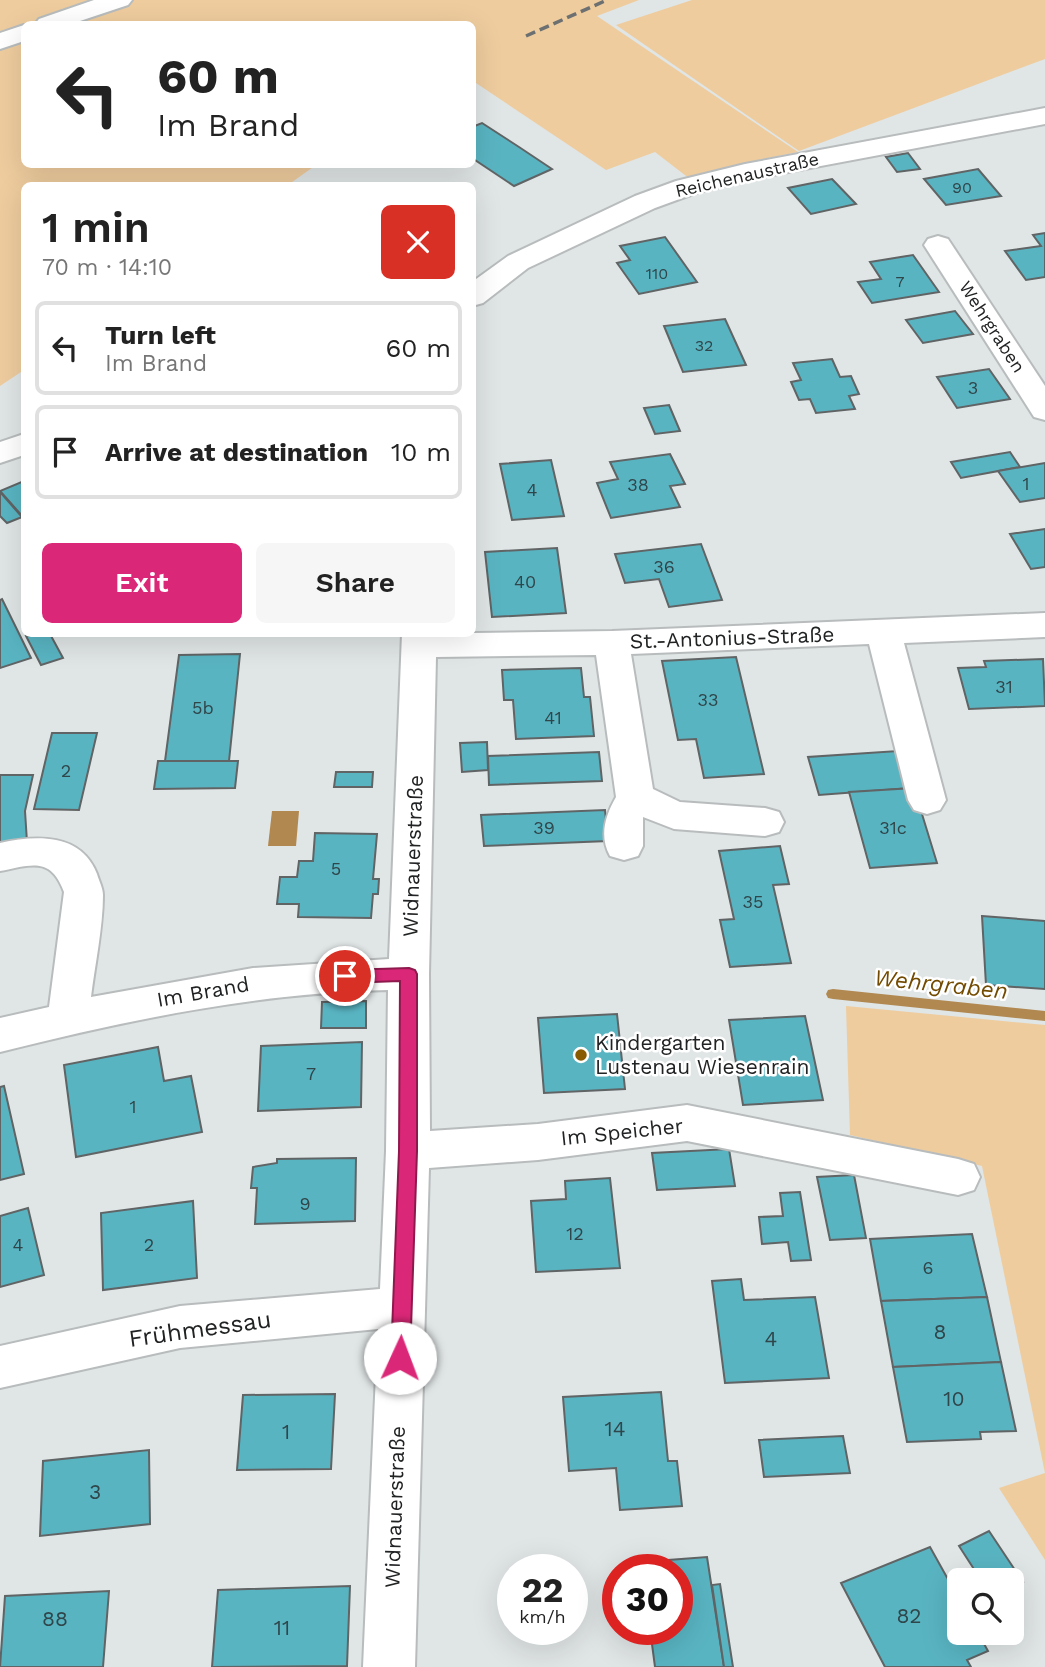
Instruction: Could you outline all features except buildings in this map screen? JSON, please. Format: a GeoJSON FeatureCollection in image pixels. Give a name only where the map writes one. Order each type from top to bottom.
{"type":"FeatureCollection","features":[{"type":"Feature","properties":{"kind":"street"},"geometry":{"type":"LineString","coordinates":[[57,21],[119,0]]}},
{"type":"Feature","properties":{"kind":"street"},"geometry":{"type":"LineString","coordinates":[[0,41],[21,34]]}},
{"type":"Feature","properties":{"kind":"street","name":"Reichenaustraße"},"geometry":{"type":"LineString","coordinates":[[476,294],[518,262],[645,202],[685,187],[757,169],[1045,116]]}},
{"type":"Feature","properties":{"kind":"street","name":"Wehrgraben"},"geometry":{"type":"LineString","coordinates":[[938,245],[1045,410]]}},
{"type":"Feature","properties":{"kind":"street"},"geometry":{"type":"LineString","coordinates":[[0,453],[21,445]]}},
{"type":"Feature","properties":{"kind":"street","name":"St.-Antonius-Straße"},"geometry":{"type":"LineString","coordinates":[[419,639],[612,642],[1045,625]]}},
{"type":"Feature","properties":{"kind":"street"},"geometry":{"type":"LineString","coordinates":[[884,632],[927,800]]}},
{"type":"Feature","properties":{"kind":"street","name":"Widnauerstraße"},"geometry":{"type":"LineString","coordinates":[[389,1667],[408,1151],[409,974],[419,639]]}},
{"type":"Feature","properties":{"kind":"street"},"geometry":{"type":"LineString","coordinates":[[612,642],[635,797],[624,817],[624,846]]}},
{"type":"Feature","properties":{"kind":"street"},"geometry":{"type":"LineString","coordinates":[[635,797],[674,815],[765,822]]}},
{"type":"Feature","properties":{"kind":"street"},"geometry":{"type":"LineString","coordinates":[[0,856],[28,850],[58,854],[75,868],[84,892],[68,1017]]}},
{"type":"Feature","properties":{"kind":"street","name":"Im Brand"},"geometry":{"type":"LineString","coordinates":[[0,1035],[68,1017],[275,979],[409,974]]}},
{"type":"Feature","properties":{"kind":"street","name":"Im Speicher"},"geometry":{"type":"LineString","coordinates":[[408,1151],[538,1142],[687,1123],[958,1177]]}},
{"type":"Feature","properties":{"kind":"street","name":"Frühmessau"},"geometry":{"type":"LineString","coordinates":[[0,1367],[180,1327],[402,1307]]}},
{"type":"Feature","properties":{"kind":"shaded area"},"geometry":{"type":"Polygon","coordinates":[[[0,0],[639,0],[597,16],[798,152],[744,163],[690,179],[655,152],[606,170],[476,83],[476,21],[21,21],[21,168],[312,168],[292,182],[21,182],[21,372],[0,386],[0,0]]]}},
{"type":"Feature","properties":{"kind":"shaded area"},"geometry":{"type":"Polygon","coordinates":[[[692,0],[1045,0],[1045,59],[799,151],[616,25],[692,0]]]}},
{"type":"Feature","properties":{"kind":"shaded area"},"geometry":{"type":"Polygon","coordinates":[[[272,811],[299,811],[296,846],[268,846],[272,811]]]}},
{"type":"Feature","properties":{"kind":"shaded area"},"geometry":{"type":"Polygon","coordinates":[[[846,1006],[1045,1025],[1045,1473],[982,1166],[850,1135],[846,1006]]]}},
{"type":"Feature","properties":{"kind":"shaded area"},"geometry":{"type":"Polygon","coordinates":[[[1045,1473],[1045,1560],[999,1488],[1045,1473]]]}},
{"type":"Feature","properties":{"kind":"waterway","name":"Wehrgraben"},"geometry":{"type":"LineString","coordinates":[[833,994],[1045,1016]]}},
{"type":"Feature","properties":{"kind":"railway"},"geometry":{"type":"LineString","coordinates":[[526,36],[607,0]]}},
{"type":"Feature","properties":{"kind":"place","name":"Kindergarten Lustenau Wiesenrain"},"geometry":{"type":"Point","coordinates":[581,1055]}},
{"type":"Feature","properties":{"kind":"route"},"geometry":{"type":"LineString","coordinates":[[345,976],[409,974],[408,1151],[400,1358]]}}]}
